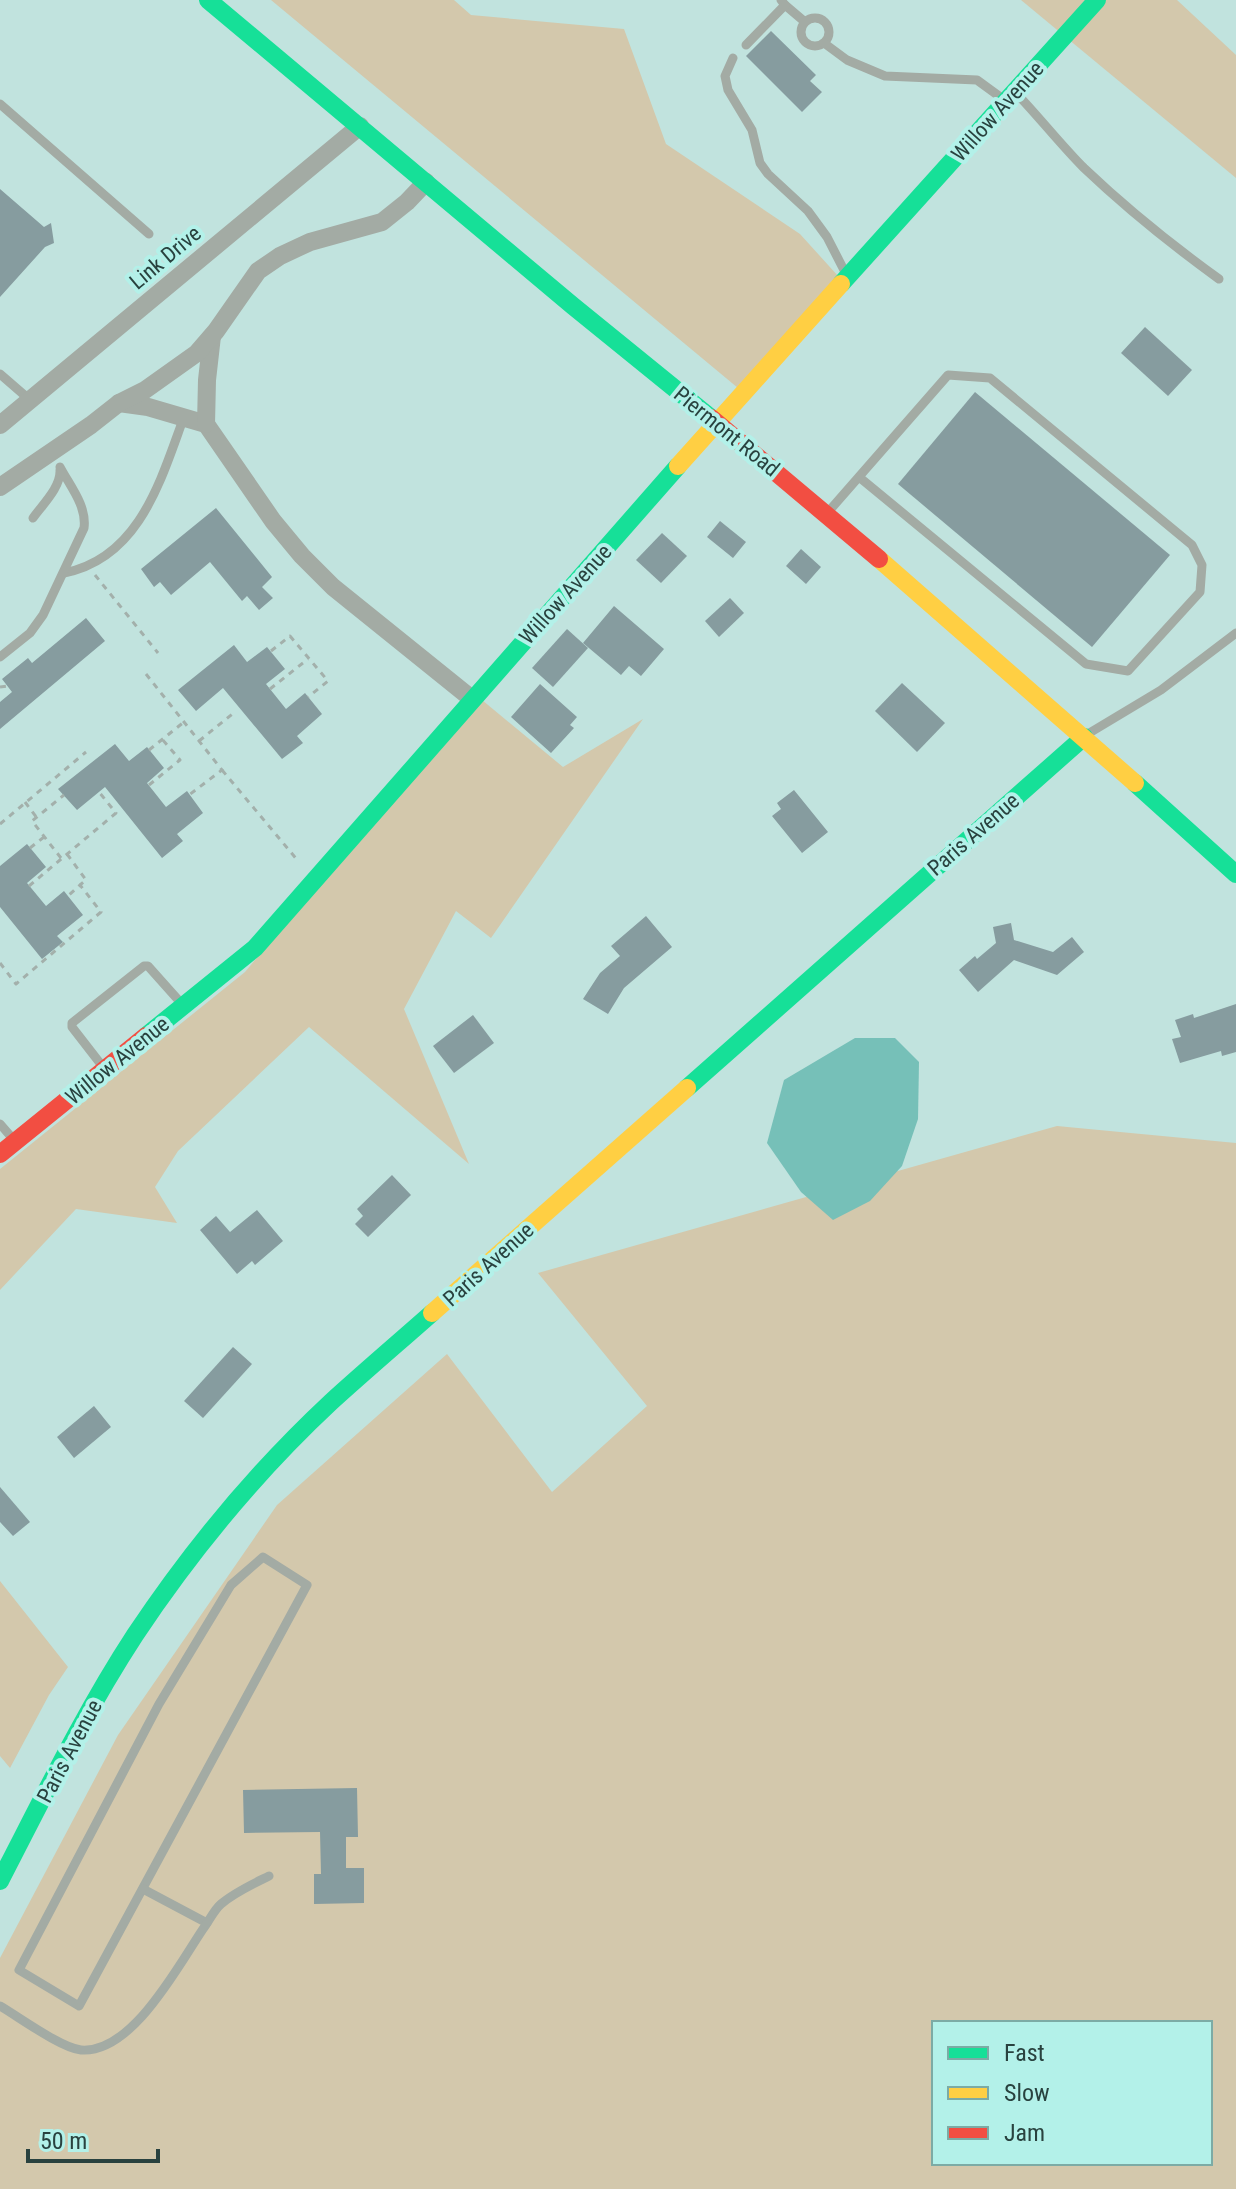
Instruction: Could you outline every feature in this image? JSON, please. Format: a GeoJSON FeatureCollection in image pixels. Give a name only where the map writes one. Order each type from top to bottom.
{"type":"FeatureCollection","features":[{"type":"Feature","properties":{"kind":"street","name":"Piermont Road"},"geometry":{"type":"LineString","coordinates":[[208,0],[573,306],[827,513],[1236,874]]}},
{"type":"Feature","properties":{"kind":"street","name":"Willow Avenue"},"geometry":{"type":"LineString","coordinates":[[0,1154],[255,948],[717,422],[1097,0]]}},
{"type":"Feature","properties":{"kind":"street","name":"Link Drive"},"geometry":{"type":"LineString","coordinates":[[0,425],[360,126]]}},
{"type":"Feature","properties":{"kind":"street"},"geometry":{"type":"LineString","coordinates":[[0,487],[56,459],[119,403],[145,390],[197,353],[258,271],[310,242],[382,222],[426,182]]}},
{"type":"Feature","properties":{"kind":"street"},"geometry":{"type":"LineString","coordinates":[[212,336],[206,424],[273,521],[333,587],[472,699]]}},
{"type":"Feature","properties":{"kind":"street"},"geometry":{"type":"LineString","coordinates":[[119,403],[206,424]]}},
{"type":"Feature","properties":{"kind":"street","name":"Paris Avenue"},"geometry":{"type":"LineString","coordinates":[[0,1881],[76,1735],[146,1620],[201,1544],[296,1437],[332,1401],[1084,737]]}},
{"type":"Feature","properties":{"kind":"lane"},"geometry":{"type":"LineString","coordinates":[[746,45],[783,2],[805,22]]}},
{"type":"Feature","properties":{"kind":"lane"},"geometry":{"type":"LineString","coordinates":[[813,18],[826,22],[829,35],[824,43],[815,47],[806,44],[801,31],[805,22],[813,18]]}},
{"type":"Feature","properties":{"kind":"lane"},"geometry":{"type":"LineString","coordinates":[[824,43],[847,60],[885,76],[977,80],[1010,96],[1143,221],[1219,279]]}},
{"type":"Feature","properties":{"kind":"lane"},"geometry":{"type":"LineString","coordinates":[[733,58],[725,76],[728,90],[752,130],[760,163],[808,211],[827,237],[847,277]]}},
{"type":"Feature","properties":{"kind":"lane"},"geometry":{"type":"LineString","coordinates":[[0,104],[149,234]]}},
{"type":"Feature","properties":{"kind":"lane"},"geometry":{"type":"LineString","coordinates":[[0,374],[30,400]]}},
{"type":"Feature","properties":{"kind":"lane"},"geometry":{"type":"LineString","coordinates":[[827,513],[948,375],[990,378],[1192,545],[1202,565],[1200,592],[1128,671],[1086,664],[859,477]]}},
{"type":"Feature","properties":{"kind":"lane"},"geometry":{"type":"LineString","coordinates":[[64,573],[88,567],[114,548],[142,517],[155,497],[184,417]]}},
{"type":"Feature","properties":{"kind":"lane"},"geometry":{"type":"LineString","coordinates":[[33,518],[60,477],[56,459]]}},
{"type":"Feature","properties":{"kind":"lane"},"geometry":{"type":"LineString","coordinates":[[0,657],[30,633],[43,615],[80,540],[85,519],[82,506],[56,459]]}},
{"type":"Feature","properties":{"kind":"lane"},"geometry":{"type":"LineString","coordinates":[[1084,737],[1161,690],[1236,633]]}},
{"type":"Feature","properties":{"kind":"lane"},"geometry":{"type":"LineString","coordinates":[[105,1069],[72,1023],[144,966],[148,966],[184,1006]]}},
{"type":"Feature","properties":{"kind":"lane"},"geometry":{"type":"LineString","coordinates":[[0,1124],[16,1141]]}},
{"type":"Feature","properties":{"kind":"lane"},"geometry":{"type":"LineString","coordinates":[[263,1557],[307,1585],[143,1889],[79,2006],[19,1970],[159,1704],[231,1585],[263,1557]]}},
{"type":"Feature","properties":{"kind":"lane"},"geometry":{"type":"LineString","coordinates":[[0,2006],[64,2044],[80,2050],[111,2043],[122,2037],[142,2017],[220,1905],[269,1876]]}},
{"type":"Feature","properties":{"kind":"lane"},"geometry":{"type":"LineString","coordinates":[[143,1889],[207,1923]]}},
{"type":"Feature","properties":{"kind":"path"},"geometry":{"type":"LineString","coordinates":[[88,567],[158,653]]}},
{"type":"Feature","properties":{"kind":"path"},"geometry":{"type":"LineString","coordinates":[[271,651],[290,636],[328,681],[308,697]]}},
{"type":"Feature","properties":{"kind":"path"},"geometry":{"type":"LineString","coordinates":[[270,689],[309,658]]}},
{"type":"Feature","properties":{"kind":"path"},"geometry":{"type":"LineString","coordinates":[[146,674],[314,880]]}},
{"type":"Feature","properties":{"kind":"path"},"geometry":{"type":"LineString","coordinates":[[0,687],[7,686]]}},
{"type":"Feature","properties":{"kind":"path"},"geometry":{"type":"LineString","coordinates":[[199,741],[236,711]]}},
{"type":"Feature","properties":{"kind":"path"},"geometry":{"type":"LineString","coordinates":[[149,750],[184,722]]}},
{"type":"Feature","properties":{"kind":"path"},"geometry":{"type":"LineString","coordinates":[[149,785],[180,760],[162,739]]}},
{"type":"Feature","properties":{"kind":"path"},"geometry":{"type":"LineString","coordinates":[[0,824],[86,752]]}},
{"type":"Feature","properties":{"kind":"path"},"geometry":{"type":"LineString","coordinates":[[189,795],[222,770]]}},
{"type":"Feature","properties":{"kind":"path"},"geometry":{"type":"LineString","coordinates":[[29,886],[116,813],[99,792]]}},
{"type":"Feature","properties":{"kind":"path"},"geometry":{"type":"LineString","coordinates":[[62,858],[32,821],[64,795]]}},
{"type":"Feature","properties":{"kind":"path"},"geometry":{"type":"LineString","coordinates":[[25,802],[37,818]]}},
{"type":"Feature","properties":{"kind":"path"},"geometry":{"type":"LineString","coordinates":[[30,848],[44,837]]}},
{"type":"Feature","properties":{"kind":"path"},"geometry":{"type":"LineString","coordinates":[[67,854],[86,880],[68,896]]}},
{"type":"Feature","properties":{"kind":"path"},"geometry":{"type":"LineString","coordinates":[[0,963],[16,984],[101,912],[80,885]]}},
{"type":"Feature","properties":{"kind":"shaded area"},"geometry":{"type":"Polygon","coordinates":[[[271,0],[454,0],[471,15],[624,29],[666,144],[800,234],[848,287],[744,393],[271,0]]]}},
{"type":"Feature","properties":{"kind":"shaded area"},"geometry":{"type":"Polygon","coordinates":[[[1021,0],[1177,0],[1236,55],[1236,178],[1021,0]]]}},
{"type":"Feature","properties":{"kind":"shaded area"},"geometry":{"type":"Polygon","coordinates":[[[476,695],[563,767],[643,719],[491,938],[456,911],[404,1009],[469,1164],[309,1027],[178,1151],[155,1187],[177,1223],[76,1209],[0,1290],[0,1169],[245,972],[476,695]]]}},
{"type":"Feature","properties":{"kind":"shaded area"},"geometry":{"type":"Polygon","coordinates":[[[1057,1126],[1236,1143],[1236,2189],[0,2189],[0,1958],[118,1735],[277,1505],[447,1354],[552,1492],[647,1406],[538,1273],[1057,1126]]]}},
{"type":"Feature","properties":{"kind":"shaded area"},"geometry":{"type":"Polygon","coordinates":[[[0,1581],[68,1667],[49,1695],[10,1768],[0,1756],[0,1581]]]}},
{"type":"Feature","properties":{"kind":"water"},"geometry":{"type":"Polygon","coordinates":[[[855,1038],[895,1038],[919,1062],[918,1119],[902,1166],[870,1201],[833,1220],[801,1192],[767,1143],[784,1080],[855,1038]]]}},
{"type":"Feature","properties":{"kind":"building"},"geometry":{"type":"Polygon","coordinates":[[[771,31],[816,75],[810,81],[822,92],[802,112],[746,56],[771,31]]]}},
{"type":"Feature","properties":{"kind":"building"},"geometry":{"type":"Polygon","coordinates":[[[0,189],[44,227],[51,223],[54,243],[45,247],[0,297],[0,189]]]}},
{"type":"Feature","properties":{"kind":"building"},"geometry":{"type":"Polygon","coordinates":[[[1145,327],[1192,370],[1168,396],[1121,353],[1145,327]]]}},
{"type":"Feature","properties":{"kind":"building"},"geometry":{"type":"Polygon","coordinates":[[[975,392],[1170,555],[1092,647],[898,484],[975,392]]]}},
{"type":"Feature","properties":{"kind":"building"},"geometry":{"type":"Polygon","coordinates":[[[216,508],[272,577],[262,587],[273,598],[259,610],[247,596],[242,601],[210,562],[171,595],[160,582],[154,587],[141,569],[216,508]]]}},
{"type":"Feature","properties":{"kind":"building"},"geometry":{"type":"Polygon","coordinates":[[[720,521],[746,542],[733,558],[707,537],[720,521]]]}},
{"type":"Feature","properties":{"kind":"building"},"geometry":{"type":"Polygon","coordinates":[[[662,533],[687,556],[661,583],[636,560],[662,533]]]}},
{"type":"Feature","properties":{"kind":"building"},"geometry":{"type":"Polygon","coordinates":[[[801,549],[821,567],[806,584],[786,566],[801,549]]]}},
{"type":"Feature","properties":{"kind":"building"},"geometry":{"type":"Polygon","coordinates":[[[730,598],[744,613],[719,637],[705,621],[730,598]]]}},
{"type":"Feature","properties":{"kind":"building"},"geometry":{"type":"Polygon","coordinates":[[[614,606],[664,649],[641,676],[629,666],[621,675],[583,643],[614,606]]]}},
{"type":"Feature","properties":{"kind":"building"},"geometry":{"type":"Polygon","coordinates":[[[86,618],[105,641],[0,729],[0,702],[12,692],[2,679],[28,658],[32,663],[86,618]]]}},
{"type":"Feature","properties":{"kind":"building"},"geometry":{"type":"Polygon","coordinates":[[[567,629],[588,648],[553,687],[532,668],[567,629]]]}},
{"type":"Feature","properties":{"kind":"building"},"geometry":{"type":"Polygon","coordinates":[[[234,645],[247,662],[267,647],[285,669],[266,684],[286,709],[305,693],[322,714],[297,736],[303,743],[282,759],[223,688],[196,711],[178,690],[234,645]]]}},
{"type":"Feature","properties":{"kind":"building"},"geometry":{"type":"Polygon","coordinates":[[[902,683],[945,723],[917,752],[875,711],[902,683]]]}},
{"type":"Feature","properties":{"kind":"building"},"geometry":{"type":"Polygon","coordinates":[[[540,684],[577,717],[570,725],[574,728],[551,753],[511,717],[540,684]]]}},
{"type":"Feature","properties":{"kind":"building"},"geometry":{"type":"Polygon","coordinates":[[[115,744],[129,761],[147,747],[164,768],[147,783],[166,807],[187,791],[203,813],[177,834],[183,841],[162,858],[105,787],[77,810],[58,789],[115,744]]]}},
{"type":"Feature","properties":{"kind":"building"},"geometry":{"type":"Polygon","coordinates":[[[794,790],[828,832],[802,853],[772,816],[781,809],[777,803],[794,790]]]}},
{"type":"Feature","properties":{"kind":"building"},"geometry":{"type":"Polygon","coordinates":[[[27,844],[46,867],[27,883],[46,906],[64,891],[83,915],[57,936],[63,942],[42,959],[0,907],[0,866],[27,844]]]}},
{"type":"Feature","properties":{"kind":"building"},"geometry":{"type":"Polygon","coordinates":[[[646,916],[672,947],[624,988],[608,1014],[583,999],[600,973],[620,956],[611,946],[646,916]]]}},
{"type":"Feature","properties":{"kind":"building"},"geometry":{"type":"Polygon","coordinates":[[[1011,923],[1014,940],[1053,952],[1072,937],[1084,952],[1057,975],[1014,960],[978,992],[959,970],[996,943],[993,927],[1011,923]]]}},
{"type":"Feature","properties":{"kind":"building"},"geometry":{"type":"Polygon","coordinates":[[[1236,1004],[1236,1052],[1222,1056],[1221,1051],[1180,1063],[1172,1039],[1181,1037],[1175,1020],[1193,1014],[1194,1018],[1236,1004]]]}},
{"type":"Feature","properties":{"kind":"building"},"geometry":{"type":"Polygon","coordinates":[[[473,1015],[494,1043],[454,1073],[433,1046],[473,1015]]]}},
{"type":"Feature","properties":{"kind":"building"},"geometry":{"type":"Polygon","coordinates":[[[392,1175],[411,1195],[368,1237],[355,1224],[363,1216],[357,1209],[392,1175]]]}},
{"type":"Feature","properties":{"kind":"building"},"geometry":{"type":"Polygon","coordinates":[[[257,1210],[283,1241],[255,1265],[252,1261],[237,1274],[200,1230],[216,1216],[230,1232],[257,1210]]]}},
{"type":"Feature","properties":{"kind":"building"},"geometry":{"type":"Polygon","coordinates":[[[233,1347],[252,1364],[203,1418],[184,1401],[233,1347]]]}},
{"type":"Feature","properties":{"kind":"building"},"geometry":{"type":"Polygon","coordinates":[[[94,1406],[111,1427],[74,1458],[57,1437],[94,1406]]]}},
{"type":"Feature","properties":{"kind":"building"},"geometry":{"type":"Polygon","coordinates":[[[0,1487],[30,1522],[13,1536],[0,1522],[0,1487]]]}},
{"type":"Feature","properties":{"kind":"building"},"geometry":{"type":"Polygon","coordinates":[[[357,1788],[358,1837],[346,1837],[346,1868],[364,1868],[364,1903],[314,1904],[314,1874],[321,1874],[320,1832],[244,1833],[243,1790],[357,1788]]]}},
{"type":"Feature","properties":{"kind":"traffic: fast"},"geometry":{"type":"LineString","coordinates":[[208,0],[711,418]]}},
{"type":"Feature","properties":{"kind":"traffic: fast"},"geometry":{"type":"LineString","coordinates":[[841,284],[1097,0]]}},
{"type":"Feature","properties":{"kind":"traffic: fast"},"geometry":{"type":"LineString","coordinates":[[146,1036],[255,948],[678,466]]}},
{"type":"Feature","properties":{"kind":"traffic: fast"},"geometry":{"type":"LineString","coordinates":[[687,1088],[1084,737]]}},
{"type":"Feature","properties":{"kind":"traffic: fast"},"geometry":{"type":"LineString","coordinates":[[1135,783],[1236,874]]}},
{"type":"Feature","properties":{"kind":"traffic: fast"},"geometry":{"type":"LineString","coordinates":[[0,1881],[98,1695],[179,1573],[226,1513],[304,1428],[432,1313]]}},
{"type":"Feature","properties":{"kind":"traffic: slow"},"geometry":{"type":"LineString","coordinates":[[678,466],[841,284]]}},
{"type":"Feature","properties":{"kind":"traffic: slow"},"geometry":{"type":"LineString","coordinates":[[879,559],[1135,783]]}},
{"type":"Feature","properties":{"kind":"traffic: slow"},"geometry":{"type":"LineString","coordinates":[[432,1313],[687,1088]]}},
{"type":"Feature","properties":{"kind":"traffic: jam"},"geometry":{"type":"LineString","coordinates":[[711,418],[879,559]]}},
{"type":"Feature","properties":{"kind":"traffic: jam"},"geometry":{"type":"LineString","coordinates":[[0,1154],[146,1036]]}}]}
